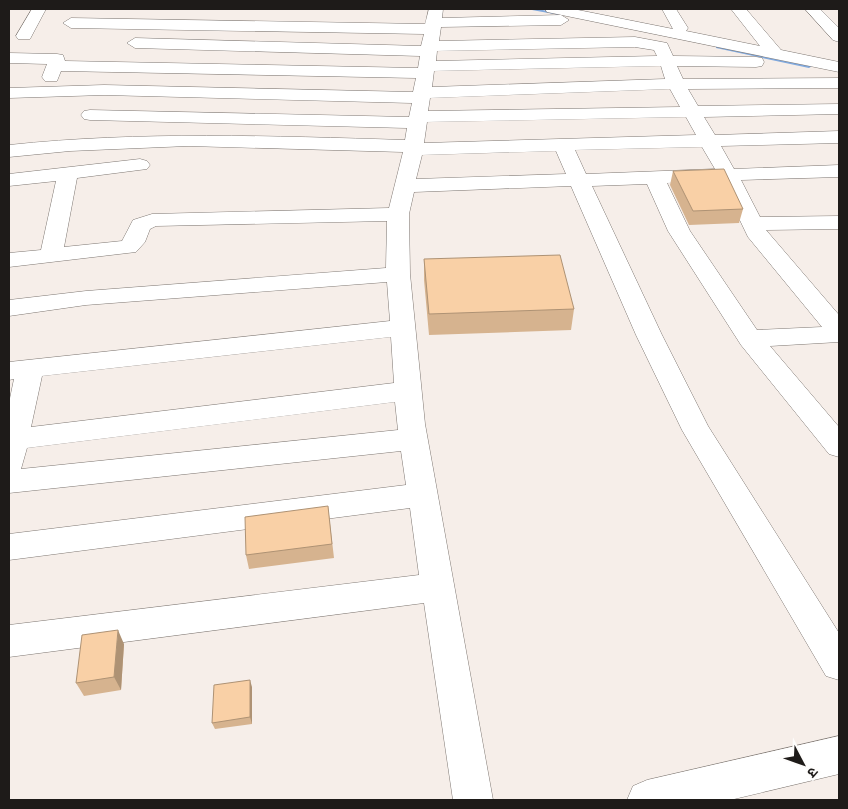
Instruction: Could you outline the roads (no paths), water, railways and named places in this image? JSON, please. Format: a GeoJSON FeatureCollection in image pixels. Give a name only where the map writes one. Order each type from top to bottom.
{"type":"FeatureCollection","features":[{"type":"Feature","properties":{"kind":"street"},"geometry":{"type":"LineString","coordinates":[[24,36],[39,9]]}},
{"type":"Feature","properties":{"kind":"street"},"geometry":{"type":"LineString","coordinates":[[70,145],[82,122],[159,9]]}},
{"type":"Feature","properties":{"kind":"street"},"geometry":{"type":"LineString","coordinates":[[669,9],[680,28]]}},
{"type":"Feature","properties":{"kind":"street"},"geometry":{"type":"LineString","coordinates":[[738,9],[775,54]]}},
{"type":"Feature","properties":{"kind":"street"},"geometry":{"type":"LineString","coordinates":[[812,9],[839,37]]}},
{"type":"Feature","properties":{"kind":"street"},"geometry":{"type":"LineString","coordinates":[[9,151],[70,145],[188,140],[424,70],[556,14],[601,14],[839,67]]}},
{"type":"Feature","properties":{"kind":"street"},"geometry":{"type":"LineString","coordinates":[[71,23],[148,24],[424,70],[692,111],[839,109]]}},
{"type":"Feature","properties":{"kind":"street"},"geometry":{"type":"LineString","coordinates":[[82,122],[424,70],[635,42],[660,46],[668,61],[676,84],[727,173],[756,232],[839,332]]}},
{"type":"Feature","properties":{"kind":"street"},"geometry":{"type":"LineString","coordinates":[[135,43],[424,70],[676,84],[839,83]]}},
{"type":"Feature","properties":{"kind":"street"},"geometry":{"type":"LineString","coordinates":[[9,58],[55,58],[58,60],[44,92]]}},
{"type":"Feature","properties":{"kind":"street"},"geometry":{"type":"LineString","coordinates":[[668,61],[756,62]]}},
{"type":"Feature","properties":{"kind":"street"},"geometry":{"type":"LineString","coordinates":[[9,72],[120,65],[424,70],[563,145],[839,137]]}},
{"type":"Feature","properties":{"kind":"street"},"geometry":{"type":"LineString","coordinates":[[9,93],[104,90],[424,70]]}},
{"type":"Feature","properties":{"kind":"street"},"geometry":{"type":"LineString","coordinates":[[424,70],[398,214],[398,274],[413,438],[473,800]]}},
{"type":"Feature","properties":{"kind":"street"},"geometry":{"type":"LineString","coordinates":[[563,145],[649,335],[696,430],[839,664]]}},
{"type":"Feature","properties":{"kind":"street"},"geometry":{"type":"LineString","coordinates":[[9,180],[140,165]]}},
{"type":"Feature","properties":{"kind":"street"},"geometry":{"type":"LineString","coordinates":[[403,186],[578,178],[839,171]]}},
{"type":"Feature","properties":{"kind":"street"},"geometry":{"type":"LineString","coordinates":[[51,256],[68,174]]}},
{"type":"Feature","properties":{"kind":"street"},"geometry":{"type":"LineString","coordinates":[[654,176],[679,231],[750,339],[839,446]]}},
{"type":"Feature","properties":{"kind":"street"},"geometry":{"type":"LineString","coordinates":[[9,260],[128,247],[134,242],[141,224],[152,220],[398,214]]}},
{"type":"Feature","properties":{"kind":"street"},"geometry":{"type":"LineString","coordinates":[[753,224],[839,222]]}},
{"type":"Feature","properties":{"kind":"street"},"geometry":{"type":"LineString","coordinates":[[9,308],[86,298],[398,274]]}},
{"type":"Feature","properties":{"kind":"street"},"geometry":{"type":"LineString","coordinates":[[403,328],[19,370],[11,448],[408,391]]}},
{"type":"Feature","properties":{"kind":"street"},"geometry":{"type":"LineString","coordinates":[[750,339],[839,332]]}},
{"type":"Feature","properties":{"kind":"street"},"geometry":{"type":"LineString","coordinates":[[9,482],[413,438]]}},
{"type":"Feature","properties":{"kind":"street"},"geometry":{"type":"LineString","coordinates":[[9,547],[422,495]]}},
{"type":"Feature","properties":{"kind":"street"},"geometry":{"type":"LineString","coordinates":[[9,641],[438,588]]}},
{"type":"Feature","properties":{"kind":"street"},"geometry":{"type":"LineString","coordinates":[[648,800],[710,793],[839,755]]}},
{"type":"Feature","properties":{"kind":"waterway"},"geometry":{"type":"LineString","coordinates":[[532,9],[559,14]]}},
{"type":"Feature","properties":{"kind":"waterway"},"geometry":{"type":"LineString","coordinates":[[718,47],[809,66]]}}]}
